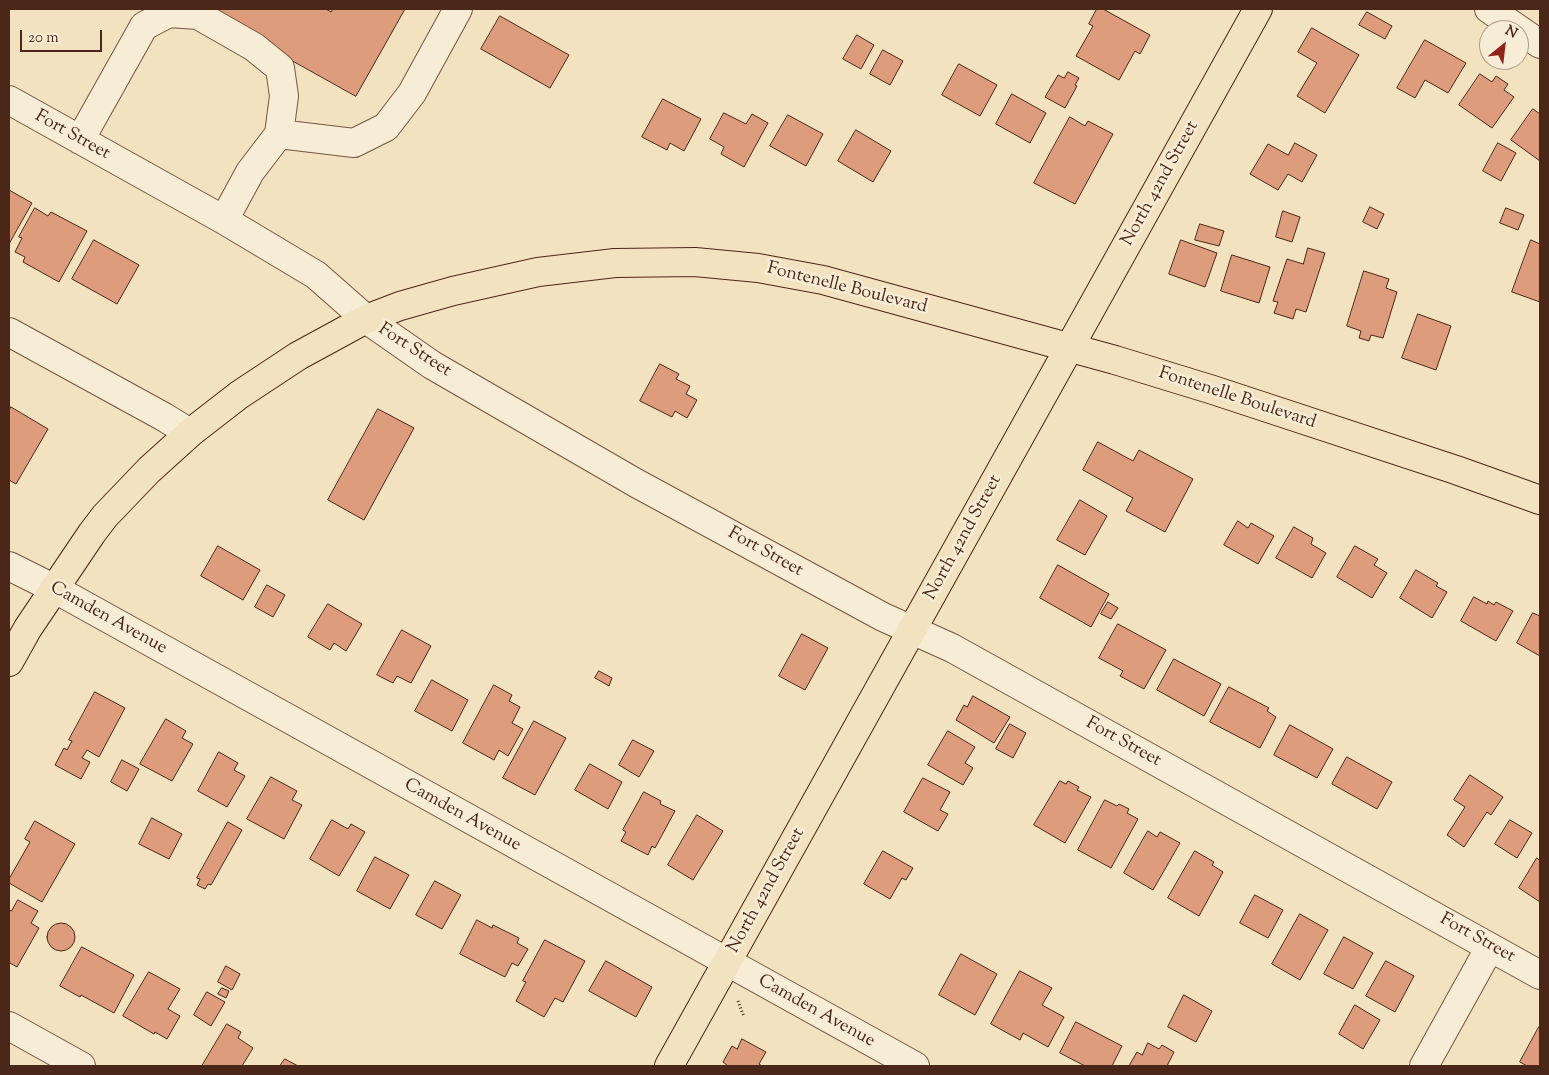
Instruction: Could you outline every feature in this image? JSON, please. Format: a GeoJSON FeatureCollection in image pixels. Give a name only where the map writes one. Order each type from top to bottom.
{"type":"FeatureCollection","features":[{"type":"Feature","properties":{"kind":"main road","name":"North 42nd Street"},"geometry":{"type":"LineString","coordinates":[[669,1066],[1258,9]]}},
{"type":"Feature","properties":{"kind":"main road","name":"Fontenelle Boulevard"},"geometry":{"type":"LineString","coordinates":[[9,662],[28,628],[105,516],[149,470],[190,433],[239,395],[298,356],[366,319],[400,306],[538,272],[615,263],[695,262],[758,268],[823,280],[1070,348],[1223,393],[1456,470],[1540,500]]}},
{"type":"Feature","properties":{"kind":"street"},"geometry":{"type":"LineString","coordinates":[[279,134],[354,143],[386,127],[412,93],[458,9]]}},
{"type":"Feature","properties":{"kind":"street"},"geometry":{"type":"LineString","coordinates":[[1489,9],[1540,44]]}},
{"type":"Feature","properties":{"kind":"street"},"geometry":{"type":"LineString","coordinates":[[80,140],[144,26],[169,13],[198,15],[254,47],[280,68],[284,96],[279,134],[250,172],[224,220]]}},
{"type":"Feature","properties":{"kind":"street","name":"Fort Street"},"geometry":{"type":"LineString","coordinates":[[9,100],[224,220],[316,275],[366,319],[432,365],[636,483],[883,618],[952,648],[1540,975]]}},
{"type":"Feature","properties":{"kind":"street"},"geometry":{"type":"LineString","coordinates":[[9,332],[190,433]]}},
{"type":"Feature","properties":{"kind":"street","name":"Camden Avenue"},"geometry":{"type":"LineString","coordinates":[[9,566],[915,1066]]}},
{"type":"Feature","properties":{"kind":"street"},"geometry":{"type":"LineString","coordinates":[[1424,1066],[1490,947]]}},
{"type":"Feature","properties":{"kind":"street"},"geometry":{"type":"LineString","coordinates":[[9,1026],[81,1066]]}},
{"type":"Feature","properties":{"kind":"path"},"geometry":{"type":"LineString","coordinates":[[738,1000],[744,1017]]}},
{"type":"Feature","properties":{"kind":"building"},"geometry":{"type":"Polygon","coordinates":[[[200,9],[326,9],[331,12],[333,9],[405,9],[356,96],[200,9]]]}},
{"type":"Feature","properties":{"kind":"building"},"geometry":{"type":"Polygon","coordinates":[[[1097,9],[1103,9],[1150,35],[1140,54],[1135,51],[1119,80],[1076,56],[1093,26],[1089,24],[1097,9]]]}},
{"type":"Feature","properties":{"kind":"building"},"geometry":{"type":"Polygon","coordinates":[[[1367,12],[1392,26],[1385,39],[1359,25],[1367,12]]]}},
{"type":"Feature","properties":{"kind":"building"},"geometry":{"type":"Polygon","coordinates":[[[500,16],[569,55],[550,88],[481,49],[500,16]]]}},
{"type":"Feature","properties":{"kind":"building"},"geometry":{"type":"Polygon","coordinates":[[[1312,28],[1359,55],[1325,113],[1297,96],[1317,63],[1298,52],[1312,28]]]}},
{"type":"Feature","properties":{"kind":"building"},"geometry":{"type":"Polygon","coordinates":[[[857,35],[874,45],[861,69],[843,59],[857,35]]]}},
{"type":"Feature","properties":{"kind":"building"},"geometry":{"type":"Polygon","coordinates":[[[1425,40],[1466,63],[1448,93],[1425,80],[1415,98],[1397,88],[1425,40]]]}},
{"type":"Feature","properties":{"kind":"building"},"geometry":{"type":"Polygon","coordinates":[[[883,50],[903,61],[890,85],[870,74],[883,50]]]}},
{"type":"Feature","properties":{"kind":"building"},"geometry":{"type":"Polygon","coordinates":[[[959,64],[997,85],[980,116],[942,95],[959,64]]]}},
{"type":"Feature","properties":{"kind":"building"},"geometry":{"type":"Polygon","coordinates":[[[1068,72],[1079,78],[1075,85],[1077,86],[1065,108],[1045,97],[1058,75],[1064,78],[1068,72]]]}},
{"type":"Feature","properties":{"kind":"building"},"geometry":{"type":"Polygon","coordinates":[[[1480,74],[1492,82],[1496,76],[1508,84],[1504,90],[1514,97],[1492,128],[1459,105],[1480,74]]]}},
{"type":"Feature","properties":{"kind":"building"},"geometry":{"type":"Polygon","coordinates":[[[1012,94],[1046,113],[1030,143],[996,124],[1012,94]]]}},
{"type":"Feature","properties":{"kind":"building"},"geometry":{"type":"Polygon","coordinates":[[[663,99],[701,119],[684,151],[670,143],[667,150],[642,137],[663,99]]]}},
{"type":"Feature","properties":{"kind":"building"},"geometry":{"type":"Polygon","coordinates":[[[1533,109],[1540,114],[1540,161],[1511,140],[1533,109]]]}},
{"type":"Feature","properties":{"kind":"building"},"geometry":{"type":"Polygon","coordinates":[[[724,113],[746,124],[752,114],[768,123],[744,167],[721,154],[724,147],[710,139],[724,113]]]}},
{"type":"Feature","properties":{"kind":"building"},"geometry":{"type":"Polygon","coordinates":[[[788,115],[823,134],[806,166],[770,146],[788,115]]]}},
{"type":"Feature","properties":{"kind":"building"},"geometry":{"type":"Polygon","coordinates":[[[1070,117],[1085,126],[1088,121],[1113,134],[1075,204],[1034,183],[1070,117]]]}},
{"type":"Feature","properties":{"kind":"building"},"geometry":{"type":"Polygon","coordinates":[[[856,130],[891,151],[873,182],[838,161],[856,130]]]}},
{"type":"Feature","properties":{"kind":"building"},"geometry":{"type":"Polygon","coordinates":[[[1295,143],[1317,155],[1302,182],[1288,174],[1278,190],[1250,174],[1268,144],[1288,155],[1295,143]]]}},
{"type":"Feature","properties":{"kind":"building"},"geometry":{"type":"Polygon","coordinates":[[[1498,143],[1516,153],[1501,181],[1483,171],[1498,143]]]}},
{"type":"Feature","properties":{"kind":"building"},"geometry":{"type":"Polygon","coordinates":[[[9,190],[32,203],[9,244],[9,190]]]}},
{"type":"Feature","properties":{"kind":"building"},"geometry":{"type":"Polygon","coordinates":[[[1370,207],[1384,214],[1377,229],[1363,222],[1370,207]]]}},
{"type":"Feature","properties":{"kind":"building"},"geometry":{"type":"Polygon","coordinates":[[[35,208],[48,216],[51,212],[87,231],[59,282],[23,262],[25,257],[15,252],[22,238],[19,237],[35,208]]]}},
{"type":"Feature","properties":{"kind":"building"},"geometry":{"type":"Polygon","coordinates":[[[1506,208],[1524,215],[1518,230],[1500,223],[1506,208]]]}},
{"type":"Feature","properties":{"kind":"building"},"geometry":{"type":"Polygon","coordinates":[[[1283,211],[1300,217],[1292,242],[1276,237],[1283,211]]]}},
{"type":"Feature","properties":{"kind":"building"},"geometry":{"type":"Polygon","coordinates":[[[1200,224],[1224,231],[1219,246],[1195,240],[1200,224]]]}},
{"type":"Feature","properties":{"kind":"building"},"geometry":{"type":"Polygon","coordinates":[[[94,240],[139,265],[117,304],[72,279],[94,240]]]}},
{"type":"Feature","properties":{"kind":"building"},"geometry":{"type":"Polygon","coordinates":[[[1181,240],[1217,253],[1205,287],[1169,274],[1181,240]]]}},
{"type":"Feature","properties":{"kind":"building"},"geometry":{"type":"Polygon","coordinates":[[[1531,240],[1540,244],[1540,302],[1512,292],[1531,240]]]}},
{"type":"Feature","properties":{"kind":"building"},"geometry":{"type":"Polygon","coordinates":[[[1308,248],[1325,253],[1306,312],[1296,309],[1293,319],[1274,313],[1278,302],[1273,301],[1287,259],[1303,264],[1308,248]]]}},
{"type":"Feature","properties":{"kind":"building"},"geometry":{"type":"Polygon","coordinates":[[[1232,255],[1270,267],[1259,303],[1221,291],[1232,255]]]}},
{"type":"Feature","properties":{"kind":"building"},"geometry":{"type":"Polygon","coordinates":[[[1364,271],[1389,279],[1386,288],[1397,292],[1383,338],[1371,335],[1369,341],[1359,338],[1361,331],[1347,326],[1364,271]]]}},
{"type":"Feature","properties":{"kind":"building"},"geometry":{"type":"Polygon","coordinates":[[[1418,314],[1451,326],[1436,370],[1402,358],[1418,314]]]}},
{"type":"Feature","properties":{"kind":"building"},"geometry":{"type":"Polygon","coordinates":[[[660,364],[679,374],[676,379],[690,386],[686,394],[697,400],[687,418],[675,411],[672,417],[640,401],[660,364]]]}},
{"type":"Feature","properties":{"kind":"building"},"geometry":{"type":"Polygon","coordinates":[[[11,407],[48,429],[16,484],[9,480],[9,411],[11,407]]]}},
{"type":"Feature","properties":{"kind":"building"},"geometry":{"type":"Polygon","coordinates":[[[378,409],[414,428],[364,520],[328,500],[378,409]]]}},
{"type":"Feature","properties":{"kind":"building"},"geometry":{"type":"Polygon","coordinates":[[[1098,442],[1133,461],[1139,450],[1193,479],[1165,532],[1126,511],[1133,498],[1083,470],[1098,442]]]}},
{"type":"Feature","properties":{"kind":"building"},"geometry":{"type":"Polygon","coordinates":[[[1080,500],[1107,516],[1085,555],[1057,540],[1080,500]]]}},
{"type":"Feature","properties":{"kind":"building"},"geometry":{"type":"Polygon","coordinates":[[[1238,521],[1248,528],[1251,523],[1274,536],[1258,564],[1224,545],[1238,521]]]}},
{"type":"Feature","properties":{"kind":"building"},"geometry":{"type":"Polygon","coordinates":[[[1294,527],[1313,538],[1311,544],[1326,553],[1312,578],[1276,558],[1294,527]]]}},
{"type":"Feature","properties":{"kind":"building"},"geometry":{"type":"Polygon","coordinates":[[[218,546],[260,570],[243,600],[201,576],[218,546]]]}},
{"type":"Feature","properties":{"kind":"building"},"geometry":{"type":"Polygon","coordinates":[[[1355,546],[1378,559],[1374,565],[1387,573],[1372,598],[1337,577],[1355,546]]]}},
{"type":"Feature","properties":{"kind":"building"},"geometry":{"type":"Polygon","coordinates":[[[1058,565],[1109,594],[1091,627],[1040,598],[1058,565]]]}},
{"type":"Feature","properties":{"kind":"building"},"geometry":{"type":"Polygon","coordinates":[[[1416,570],[1438,583],[1436,586],[1447,592],[1432,618],[1400,598],[1416,570]]]}},
{"type":"Feature","properties":{"kind":"building"},"geometry":{"type":"Polygon","coordinates":[[[267,585],[285,595],[273,617],[255,607],[267,585]]]}},
{"type":"Feature","properties":{"kind":"building"},"geometry":{"type":"Polygon","coordinates":[[[1474,597],[1487,604],[1488,601],[1494,605],[1496,602],[1513,611],[1496,641],[1461,621],[1474,597]]]}},
{"type":"Feature","properties":{"kind":"building"},"geometry":{"type":"Polygon","coordinates":[[[1108,602],[1118,608],[1111,619],[1101,614],[1108,602]]]}},
{"type":"Feature","properties":{"kind":"building"},"geometry":{"type":"Polygon","coordinates":[[[328,604],[362,624],[346,651],[334,643],[330,650],[308,637],[328,604]]]}},
{"type":"Feature","properties":{"kind":"building"},"geometry":{"type":"Polygon","coordinates":[[[1533,613],[1540,616],[1540,656],[1517,643],[1533,613]]]}},
{"type":"Feature","properties":{"kind":"building"},"geometry":{"type":"Polygon","coordinates":[[[1118,624],[1166,650],[1144,689],[1120,676],[1123,671],[1099,658],[1118,624]]]}},
{"type":"Feature","properties":{"kind":"building"},"geometry":{"type":"Polygon","coordinates":[[[402,630],[431,646],[411,683],[397,676],[393,683],[377,675],[402,630]]]}},
{"type":"Feature","properties":{"kind":"building"},"geometry":{"type":"Polygon","coordinates":[[[802,634],[828,648],[805,690],[779,676],[802,634]]]}},
{"type":"Feature","properties":{"kind":"building"},"geometry":{"type":"Polygon","coordinates":[[[1174,659],[1221,684],[1204,716],[1157,690],[1174,659]]]}},
{"type":"Feature","properties":{"kind":"building"},"geometry":{"type":"Polygon","coordinates":[[[599,671],[612,678],[609,686],[595,678],[599,671]]]}},
{"type":"Feature","properties":{"kind":"building"},"geometry":{"type":"Polygon","coordinates":[[[432,680],[468,700],[452,731],[415,711],[432,680]]]}},
{"type":"Feature","properties":{"kind":"building"},"geometry":{"type":"Polygon","coordinates":[[[494,685],[512,695],[509,701],[520,707],[512,723],[523,729],[508,756],[499,750],[494,760],[463,743],[494,685]]]}},
{"type":"Feature","properties":{"kind":"building"},"geometry":{"type":"Polygon","coordinates":[[[1229,687],[1269,708],[1267,711],[1276,717],[1260,748],[1210,722],[1229,687]]]}},
{"type":"Feature","properties":{"kind":"building"},"geometry":{"type":"Polygon","coordinates":[[[95,692],[125,708],[99,757],[87,750],[82,758],[90,762],[81,779],[55,765],[64,748],[67,750],[72,741],[69,740],[95,692]]]}},
{"type":"Feature","properties":{"kind":"building"},"geometry":{"type":"Polygon","coordinates":[[[973,696],[1010,717],[994,743],[956,720],[964,705],[967,707],[973,696]]]}},
{"type":"Feature","properties":{"kind":"building"},"geometry":{"type":"Polygon","coordinates":[[[166,719],[186,731],[182,738],[193,744],[172,781],[140,764],[166,719]]]}},
{"type":"Feature","properties":{"kind":"building"},"geometry":{"type":"Polygon","coordinates":[[[534,721],[566,738],[535,795],[503,778],[534,721]]]}},
{"type":"Feature","properties":{"kind":"building"},"geometry":{"type":"Polygon","coordinates":[[[1010,724],[1026,733],[1013,758],[996,749],[1010,724]]]}},
{"type":"Feature","properties":{"kind":"building"},"geometry":{"type":"Polygon","coordinates":[[[1290,725],[1333,749],[1317,778],[1274,755],[1290,725]]]}},
{"type":"Feature","properties":{"kind":"building"},"geometry":{"type":"Polygon","coordinates":[[[948,731],[975,747],[965,763],[973,768],[963,785],[928,765],[948,731]]]}},
{"type":"Feature","properties":{"kind":"building"},"geometry":{"type":"Polygon","coordinates":[[[633,740],[654,751],[639,777],[619,765],[633,740]]]}},
{"type":"Feature","properties":{"kind":"building"},"geometry":{"type":"Polygon","coordinates":[[[219,752],[238,763],[234,770],[245,776],[227,807],[198,791],[219,752]]]}},
{"type":"Feature","properties":{"kind":"building"},"geometry":{"type":"Polygon","coordinates":[[[1347,757],[1392,782],[1377,809],[1332,784],[1347,757]]]}},
{"type":"Feature","properties":{"kind":"building"},"geometry":{"type":"Polygon","coordinates":[[[122,760],[139,769],[127,791],[111,782],[122,760]]]}},
{"type":"Feature","properties":{"kind":"building"},"geometry":{"type":"Polygon","coordinates":[[[590,764],[622,782],[608,809],[575,790],[590,764]]]}},
{"type":"Feature","properties":{"kind":"building"},"geometry":{"type":"Polygon","coordinates":[[[1470,775],[1503,797],[1491,815],[1487,812],[1464,847],[1447,835],[1465,807],[1454,800],[1470,775]]]}},
{"type":"Feature","properties":{"kind":"building"},"geometry":{"type":"Polygon","coordinates":[[[271,777],[297,791],[292,800],[302,805],[284,839],[247,819],[271,777]]]}},
{"type":"Feature","properties":{"kind":"building"},"geometry":{"type":"Polygon","coordinates":[[[923,778],[950,792],[940,810],[948,814],[938,831],[904,812],[923,778]]]}},
{"type":"Feature","properties":{"kind":"building"},"geometry":{"type":"Polygon","coordinates":[[[1060,781],[1066,784],[1068,781],[1079,787],[1077,790],[1091,797],[1065,843],[1034,825],[1060,781]]]}},
{"type":"Feature","properties":{"kind":"building"},"geometry":{"type":"Polygon","coordinates":[[[644,792],[661,801],[660,804],[675,811],[655,848],[652,846],[648,855],[621,841],[626,832],[623,830],[644,792]]]}},
{"type":"Feature","properties":{"kind":"building"},"geometry":{"type":"Polygon","coordinates":[[[1105,800],[1129,809],[1127,813],[1138,819],[1111,868],[1078,850],[1105,800]]]}},
{"type":"Feature","properties":{"kind":"building"},"geometry":{"type":"Polygon","coordinates":[[[697,815],[723,831],[693,880],[668,865],[697,815]]]}},
{"type":"Feature","properties":{"kind":"building"},"geometry":{"type":"Polygon","coordinates":[[[152,818],[182,834],[169,859],[139,844],[152,818]]]}},
{"type":"Feature","properties":{"kind":"building"},"geometry":{"type":"Polygon","coordinates":[[[332,820],[348,829],[351,824],[365,832],[339,876],[310,859],[332,820]]]}},
{"type":"Feature","properties":{"kind":"building"},"geometry":{"type":"Polygon","coordinates":[[[1510,820],[1532,833],[1517,858],[1495,844],[1510,820]]]}},
{"type":"Feature","properties":{"kind":"building"},"geometry":{"type":"Polygon","coordinates":[[[35,821],[75,844],[42,902],[9,883],[9,879],[30,842],[25,839],[35,821]]]}},
{"type":"Feature","properties":{"kind":"building"},"geometry":{"type":"Polygon","coordinates":[[[228,822],[242,830],[211,885],[208,884],[205,889],[197,885],[200,879],[197,878],[228,822]]]}},
{"type":"Feature","properties":{"kind":"building"},"geometry":{"type":"Polygon","coordinates":[[[1148,831],[1157,837],[1160,832],[1180,843],[1153,890],[1124,873],[1148,831]]]}},
{"type":"Feature","properties":{"kind":"building"},"geometry":{"type":"Polygon","coordinates":[[[883,851],[913,868],[906,880],[902,878],[890,899],[864,884],[883,851]]]}},
{"type":"Feature","properties":{"kind":"building"},"geometry":{"type":"Polygon","coordinates":[[[1195,851],[1214,862],[1212,865],[1223,872],[1199,916],[1168,898],[1195,851]]]}},
{"type":"Feature","properties":{"kind":"building"},"geometry":{"type":"Polygon","coordinates":[[[375,857],[409,875],[390,909],[357,891],[375,857]]]}},
{"type":"Feature","properties":{"kind":"building"},"geometry":{"type":"Polygon","coordinates":[[[1537,858],[1540,861],[1540,902],[1519,888],[1537,858]]]}},
{"type":"Feature","properties":{"kind":"building"},"geometry":{"type":"Polygon","coordinates":[[[435,881],[461,895],[442,929],[416,915],[435,881]]]}},
{"type":"Feature","properties":{"kind":"building"},"geometry":{"type":"Polygon","coordinates":[[[1255,895],[1283,910],[1268,938],[1240,923],[1255,895]]]}},
{"type":"Feature","properties":{"kind":"building"},"geometry":{"type":"Polygon","coordinates":[[[18,900],[38,911],[31,923],[39,928],[17,967],[10,963],[9,965],[9,910],[11,911],[18,900]]]}},
{"type":"Feature","properties":{"kind":"building"},"geometry":{"type":"Polygon","coordinates":[[[1300,914],[1328,930],[1300,980],[1272,964],[1300,914]]]}},
{"type":"Feature","properties":{"kind":"building"},"geometry":{"type":"Polygon","coordinates":[[[477,920],[492,928],[493,925],[519,938],[517,943],[528,949],[518,966],[512,963],[505,977],[460,954],[477,920]]]}},
{"type":"Feature","properties":{"kind":"building"},"geometry":{"type":"Polygon","coordinates":[[[61,923],[71,927],[75,937],[71,947],[61,951],[51,947],[47,937],[51,927],[61,923]]]}},
{"type":"Feature","properties":{"kind":"building"},"geometry":{"type":"Polygon","coordinates":[[[1344,937],[1373,953],[1353,989],[1324,974],[1344,937]]]}},
{"type":"Feature","properties":{"kind":"building"},"geometry":{"type":"Polygon","coordinates":[[[545,940],[585,961],[563,1002],[555,998],[544,1017],[516,1001],[526,982],[523,981],[545,940]]]}},
{"type":"Feature","properties":{"kind":"building"},"geometry":{"type":"Polygon","coordinates":[[[82,947],[134,975],[114,1013],[60,986],[82,947]]]}},
{"type":"Feature","properties":{"kind":"building"},"geometry":{"type":"Polygon","coordinates":[[[961,954],[997,974],[975,1015],[939,995],[961,954]]]}},
{"type":"Feature","properties":{"kind":"building"},"geometry":{"type":"Polygon","coordinates":[[[606,961],[652,987],[636,1017],[589,991],[606,961]]]}},
{"type":"Feature","properties":{"kind":"building"},"geometry":{"type":"Polygon","coordinates":[[[1386,961],[1414,976],[1395,1012],[1366,996],[1386,961]]]}},
{"type":"Feature","properties":{"kind":"building"},"geometry":{"type":"Polygon","coordinates":[[[226,966],[240,974],[232,990],[218,982],[226,966]]]}},
{"type":"Feature","properties":{"kind":"building"},"geometry":{"type":"Polygon","coordinates":[[[1020,971],[1052,988],[1042,1005],[1064,1017],[1048,1047],[1023,1033],[1020,1040],[991,1024],[1020,971]]]}},
{"type":"Feature","properties":{"kind":"building"},"geometry":{"type":"Polygon","coordinates":[[[149,972],[180,989],[168,1009],[180,1016],[167,1039],[155,1032],[154,1034],[123,1016],[149,972]]]}},
{"type":"Feature","properties":{"kind":"building"},"geometry":{"type":"Polygon","coordinates":[[[222,988],[229,991],[226,998],[218,994],[222,988]]]}},
{"type":"Feature","properties":{"kind":"building"},"geometry":{"type":"Polygon","coordinates":[[[207,992],[225,1002],[211,1026],[194,1015],[207,992]]]}},
{"type":"Feature","properties":{"kind":"building"},"geometry":{"type":"Polygon","coordinates":[[[1184,995],[1212,1011],[1196,1042],[1168,1027],[1184,995]]]}},
{"type":"Feature","properties":{"kind":"building"},"geometry":{"type":"Polygon","coordinates":[[[1355,1005],[1380,1020],[1363,1049],[1339,1034],[1355,1005]]]}},
{"type":"Feature","properties":{"kind":"building"},"geometry":{"type":"Polygon","coordinates":[[[1076,1022],[1122,1046],[1112,1066],[1085,1066],[1060,1053],[1076,1022]]]}},
{"type":"Feature","properties":{"kind":"building"},"geometry":{"type":"Polygon","coordinates":[[[227,1024],[241,1032],[238,1038],[253,1048],[242,1066],[202,1066],[227,1024]]]}},
{"type":"Feature","properties":{"kind":"building"},"geometry":{"type":"Polygon","coordinates":[[[1539,1027],[1540,1066],[1527,1066],[1520,1062],[1539,1027]]]}},
{"type":"Feature","properties":{"kind":"building"},"geometry":{"type":"Polygon","coordinates":[[[742,1039],[766,1052],[759,1064],[762,1066],[728,1066],[723,1062],[732,1046],[737,1049],[742,1039]]]}},
{"type":"Feature","properties":{"kind":"building"},"geometry":{"type":"Polygon","coordinates":[[[1148,1043],[1159,1049],[1162,1045],[1174,1052],[1167,1066],[1129,1066],[1137,1052],[1142,1055],[1148,1043]]]}},
{"type":"Feature","properties":{"kind":"building"},"geometry":{"type":"Polygon","coordinates":[[[285,1059],[298,1066],[280,1066],[285,1059]]]}}]}
